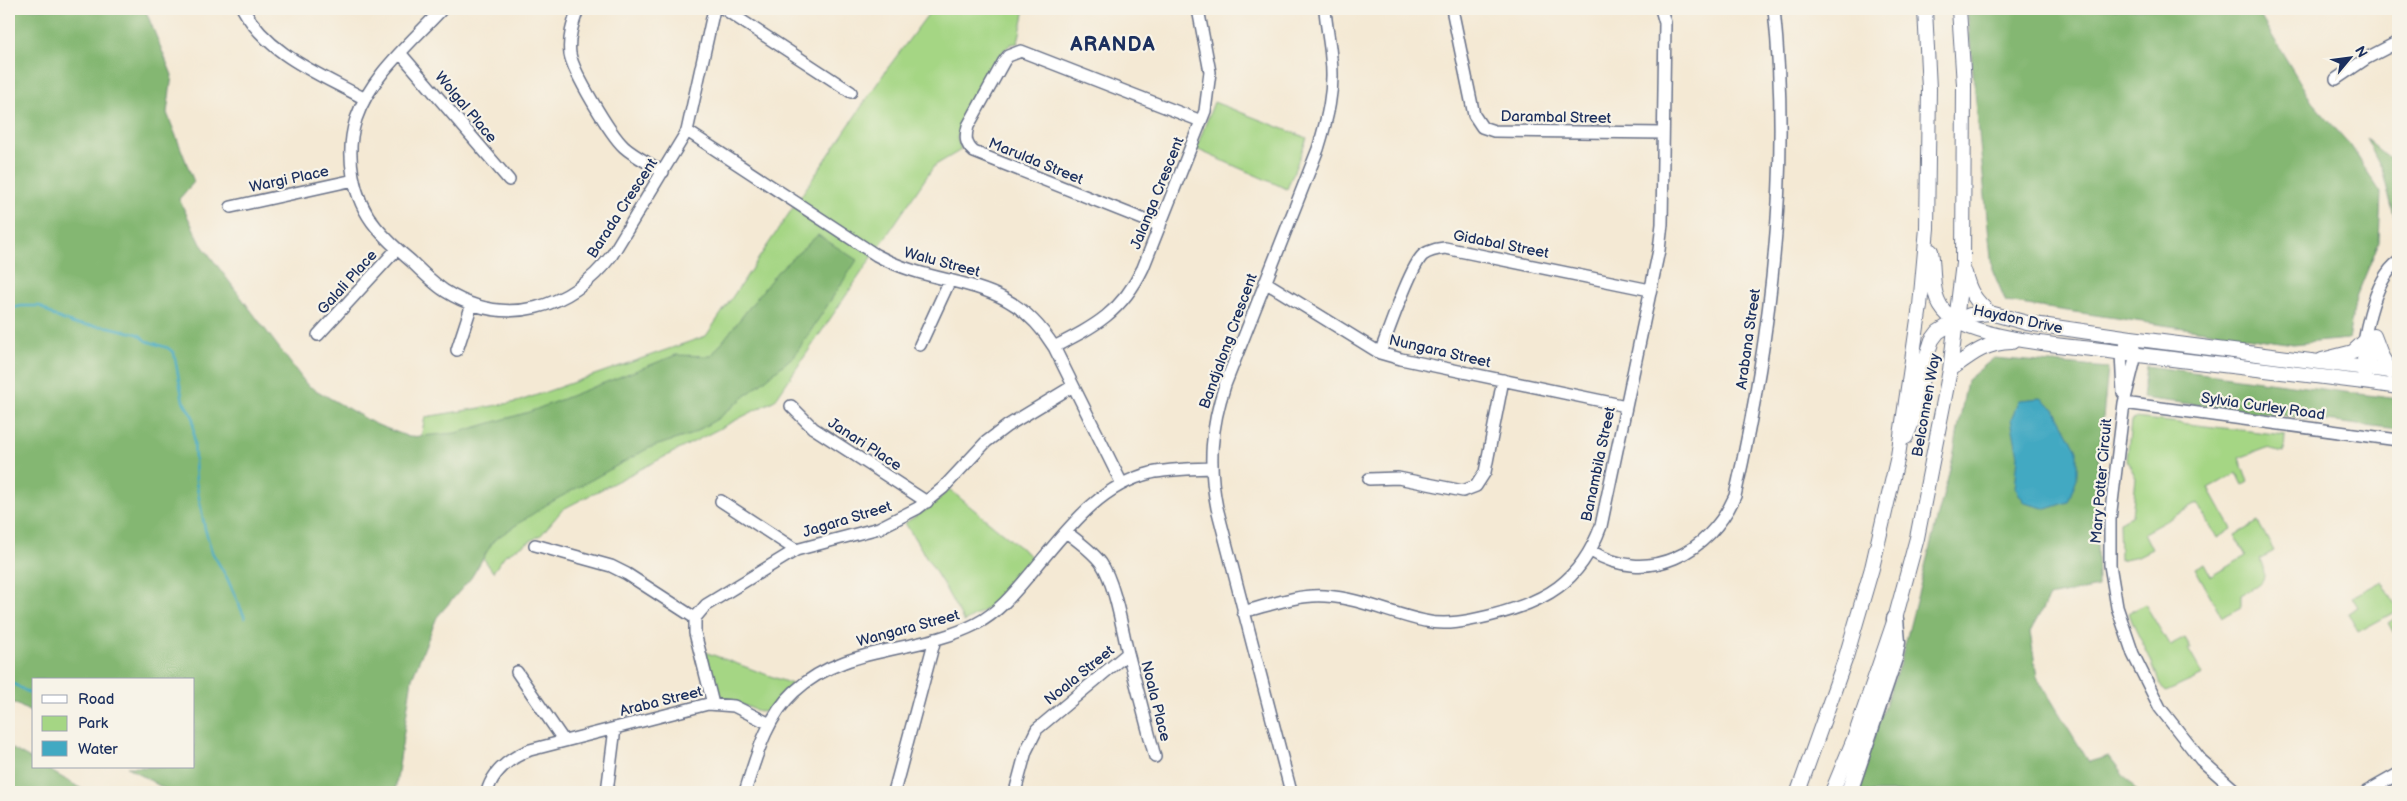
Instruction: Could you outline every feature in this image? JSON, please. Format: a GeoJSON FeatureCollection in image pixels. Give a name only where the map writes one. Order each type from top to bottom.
{"type":"FeatureCollection","features":[{"type":"Feature","properties":{"kind":"highway"},"geometry":{"type":"LineString","coordinates":[[1849,792],[1894,658],[1897,642],[1895,619]]}},
{"type":"Feature","properties":{"kind":"main road","name":"Belconnen Way"},"geometry":{"type":"LineString","coordinates":[[1798,792],[1856,622],[1874,559],[1898,456],[1919,310],[1927,228],[1929,98],[1925,9]]}},
{"type":"Feature","properties":{"kind":"main road","name":"Belconnen Way"},"geometry":{"type":"LineString","coordinates":[[1832,792],[1854,739],[1895,619],[1917,538],[1950,370],[1963,263],[1964,85],[1959,9]]}},
{"type":"Feature","properties":{"kind":"main road"},"geometry":{"type":"LineString","coordinates":[[1898,456],[1917,410],[1927,349],[1938,332],[1956,320],[1948,315],[1938,300],[1933,285],[1933,260],[1927,228]]}},
{"type":"Feature","properties":{"kind":"main road"},"geometry":{"type":"LineString","coordinates":[[1963,263],[1969,289],[1976,301],[1990,314]]}},
{"type":"Feature","properties":{"kind":"main road","name":"Haydon Drive"},"geometry":{"type":"LineString","coordinates":[[1956,320],[1970,315],[1990,314],[2026,323],[2394,372]]}},
{"type":"Feature","properties":{"kind":"main road","name":"Haydon Drive"},"geometry":{"type":"LineString","coordinates":[[1956,320],[1978,331],[2035,342],[2398,387]]}},
{"type":"Feature","properties":{"kind":"main road"},"geometry":{"type":"LineString","coordinates":[[2314,362],[2353,352],[2369,339],[2394,372]]}},
{"type":"Feature","properties":{"kind":"main road"},"geometry":{"type":"LineString","coordinates":[[1950,370],[1979,350],[1995,343],[2035,342]]}},
{"type":"Feature","properties":{"kind":"street"},"geometry":{"type":"LineString","coordinates":[[243,9],[255,29],[284,55],[365,99]]}},
{"type":"Feature","properties":{"kind":"street","name":"Barada Crescent"},"geometry":{"type":"LineString","coordinates":[[442,9],[382,74],[365,99],[356,119],[352,140],[351,160],[354,180],[360,200],[370,219],[397,249],[438,286],[472,304],[490,310],[509,311],[529,310],[549,304],[585,284],[612,255],[687,131],[714,9]]}},
{"type":"Feature","properties":{"kind":"street"},"geometry":{"type":"LineString","coordinates":[[578,9],[569,39],[570,54],[574,68],[616,138],[626,148],[663,172]]}},
{"type":"Feature","properties":{"kind":"street"},"geometry":{"type":"LineString","coordinates":[[724,9],[851,92]]}},
{"type":"Feature","properties":{"kind":"street","name":"Jalanga Crescent"},"geometry":{"type":"LineString","coordinates":[[1054,347],[1093,326],[1123,301],[1135,285],[1202,121],[1209,91],[1210,72],[1198,9]]}},
{"type":"Feature","properties":{"kind":"street","name":"Bandjalong Crescent"},"geometry":{"type":"LineString","coordinates":[[1321,9],[1326,21]]}},
{"type":"Feature","properties":{"kind":"street","name":"Bandjalong Crescent"},"geometry":{"type":"LineString","coordinates":[[1291,792],[1217,508],[1211,468],[1211,444],[1217,408],[1326,124],[1332,77],[1325,9]]}},
{"type":"Feature","properties":{"kind":"street","name":"Darambal Street"},"geometry":{"type":"LineString","coordinates":[[1452,9],[1474,115],[1482,127],[1494,131],[1663,133]]}},
{"type":"Feature","properties":{"kind":"street","name":"Banambila Street"},"geometry":{"type":"LineString","coordinates":[[1244,612],[1293,599],[1322,595],[1350,599],[1427,622],[1465,621],[1516,609],[1543,598],[1567,581],[1591,551],[1601,526],[1662,224],[1665,23],[1661,9]]}},
{"type":"Feature","properties":{"kind":"street","name":"Arabana Street"},"geometry":{"type":"LineString","coordinates":[[1591,551],[1614,562],[1630,565],[1665,561],[1691,550],[1706,539],[1718,526],[1735,496],[1759,380],[1773,272],[1779,164],[1779,92],[1774,9]]}},
{"type":"Feature","properties":{"kind":"street"},"geometry":{"type":"LineString","coordinates":[[2336,79],[2367,58],[2398,42]]}},
{"type":"Feature","properties":{"kind":"street","name":"Marulda Street"},"geometry":{"type":"LineString","coordinates":[[1160,226],[974,152],[967,144],[965,137],[968,126],[1004,61],[1015,52],[1021,51],[1202,121]]}},
{"type":"Feature","properties":{"kind":"street","name":"Wolgal Place"},"geometry":{"type":"LineString","coordinates":[[401,54],[509,180]]}},
{"type":"Feature","properties":{"kind":"street","name":"Walu Street"},"geometry":{"type":"LineString","coordinates":[[687,131],[876,256],[905,269],[995,293],[1014,302],[1037,322],[1054,347],[1122,484]]}},
{"type":"Feature","properties":{"kind":"street","name":"Wargi Place"},"geometry":{"type":"LineString","coordinates":[[232,207],[354,180]]}},
{"type":"Feature","properties":{"kind":"street","name":"Gidabal Street"},"geometry":{"type":"LineString","coordinates":[[1380,353],[1414,267],[1425,254],[1432,250],[1445,248],[1650,290]]}},
{"type":"Feature","properties":{"kind":"street","name":"Galali Place"},"geometry":{"type":"LineString","coordinates":[[318,335],[397,249]]}},
{"type":"Feature","properties":{"kind":"street"},"geometry":{"type":"LineString","coordinates":[[2364,382],[2375,294],[2389,268],[2398,262]]}},
{"type":"Feature","properties":{"kind":"street"},"geometry":{"type":"LineString","coordinates":[[920,345],[950,280]]}},
{"type":"Feature","properties":{"kind":"street","name":"Nungara Street"},"geometry":{"type":"LineString","coordinates":[[1265,282],[1380,353],[1626,406]]}},
{"type":"Feature","properties":{"kind":"street"},"geometry":{"type":"LineString","coordinates":[[457,350],[472,304]]}},
{"type":"Feature","properties":{"kind":"street"},"geometry":{"type":"LineString","coordinates":[[2121,353],[2131,338]]}},
{"type":"Feature","properties":{"kind":"street"},"geometry":{"type":"LineString","coordinates":[[2131,338],[2136,355]]}},
{"type":"Feature","properties":{"kind":"street","name":"Mary Potter Circuit"},"geometry":{"type":"LineString","coordinates":[[2121,353],[2124,402]]}},
{"type":"Feature","properties":{"kind":"street","name":"Mary Potter Circuit"},"geometry":{"type":"LineString","coordinates":[[2136,355],[2124,402],[2109,542],[2112,582],[2119,615],[2133,654],[2160,708],[2200,760],[2237,792]]}},
{"type":"Feature","properties":{"kind":"street"},"geometry":{"type":"LineString","coordinates":[[1369,479],[1398,478],[1463,491],[1476,486],[1485,472],[1503,380]]}},
{"type":"Feature","properties":{"kind":"street","name":"Jagara Street"},"geometry":{"type":"LineString","coordinates":[[695,618],[706,605],[796,550],[879,528],[899,519],[927,502],[986,442],[1007,426],[1073,386]]}},
{"type":"Feature","properties":{"kind":"street","name":"Sylvia Curley Road"},"geometry":{"type":"LineString","coordinates":[[2124,402],[2398,440]]}},
{"type":"Feature","properties":{"kind":"street","name":"Janari Place"},"geometry":{"type":"LineString","coordinates":[[791,406],[813,428],[927,502]]}},
{"type":"Feature","properties":{"kind":"street","name":"Wangara Street"},"geometry":{"type":"LineString","coordinates":[[744,792],[770,724],[795,692],[820,672],[860,656],[935,639],[960,632],[978,623],[1002,606],[1090,505],[1122,484],[1158,472],[1211,468]]}},
{"type":"Feature","properties":{"kind":"street"},"geometry":{"type":"LineString","coordinates":[[721,502],[796,550]]}},
{"type":"Feature","properties":{"kind":"street","name":"Noala Street"},"geometry":{"type":"LineString","coordinates":[[1015,792],[1026,751],[1037,729],[1128,653],[1108,576],[1101,563],[1066,532]]}},
{"type":"Feature","properties":{"kind":"street"},"geometry":{"type":"LineString","coordinates":[[535,545],[611,566],[627,574],[695,618],[695,633],[713,704]]}},
{"type":"Feature","properties":{"kind":"street"},"geometry":{"type":"LineString","coordinates":[[894,792],[935,639]]}},
{"type":"Feature","properties":{"kind":"street","name":"Noala Place"},"geometry":{"type":"LineString","coordinates":[[1128,653],[1155,757]]}},
{"type":"Feature","properties":{"kind":"street"},"geometry":{"type":"LineString","coordinates":[[518,672],[564,741]]}},
{"type":"Feature","properties":{"kind":"street","name":"Araba Street"},"geometry":{"type":"LineString","coordinates":[[487,792],[495,775],[516,755],[564,741],[713,704],[734,706],[770,724]]}},
{"type":"Feature","properties":{"kind":"street","name":"Araba Street"},"geometry":{"type":"LineString","coordinates":[[607,792],[615,728]]}},
{"type":"Feature","properties":{"kind":"street"},"geometry":{"type":"LineString","coordinates":[[2366,792],[2398,774]]}},
{"type":"Feature","properties":{"kind":"green space"},"geometry":{"type":"Polygon","coordinates":[[[9,9],[145,9],[172,75],[167,113],[194,182],[179,199],[201,244],[307,385],[375,424],[409,437],[456,433],[529,412],[676,355],[711,356],[778,271],[818,235],[857,260],[795,355],[719,418],[690,435],[649,448],[546,505],[494,540],[471,578],[437,617],[412,678],[395,792],[170,792],[129,768],[195,768],[195,678],[32,678],[32,713],[9,700],[9,9]]]}},
{"type":"Feature","properties":{"kind":"green space"},"geometry":{"type":"Polygon","coordinates":[[[932,9],[1025,9],[1018,43],[1011,44],[1004,50],[961,128],[957,138],[961,150],[934,166],[775,400],[563,509],[541,535],[505,555],[493,572],[416,462],[425,417],[517,402],[706,336],[887,69],[932,9]]]}},
{"type":"Feature","properties":{"kind":"green space"},"geometry":{"type":"Polygon","coordinates":[[[1967,9],[2256,9],[2312,102],[2351,146],[2381,193],[2379,242],[2356,298],[2348,339],[2293,344],[2006,302],[1992,269],[1967,9]]]}},
{"type":"Feature","properties":{"kind":"green space"},"geometry":{"type":"Polygon","coordinates":[[[1214,102],[1307,138],[1287,189],[1196,149],[1214,102]]]}},
{"type":"Feature","properties":{"kind":"green space"},"geometry":{"type":"Polygon","coordinates":[[[2366,138],[2398,165],[2398,231],[2382,169],[2366,138]]]}},
{"type":"Feature","properties":{"kind":"green space"},"geometry":{"type":"Polygon","coordinates":[[[1994,358],[2108,368],[2096,488],[2098,587],[2049,597],[2030,632],[2037,677],[2089,762],[2109,756],[2137,792],[1855,792],[1901,660],[1953,457],[1967,380],[1994,358]]]}},
{"type":"Feature","properties":{"kind":"green space"},"geometry":{"type":"Polygon","coordinates":[[[2146,366],[2398,399],[2398,430],[2142,398],[2146,366]]]}},
{"type":"Feature","properties":{"kind":"green space"},"geometry":{"type":"Polygon","coordinates":[[[2135,418],[2285,435],[2284,452],[2266,448],[2239,458],[2248,482],[2243,485],[2237,473],[2209,488],[2232,529],[2217,538],[2198,503],[2144,533],[2152,549],[2138,556],[2120,560],[2119,522],[2132,516],[2136,478],[2127,460],[2131,421],[2135,418]]]}},
{"type":"Feature","properties":{"kind":"green space"},"geometry":{"type":"Polygon","coordinates":[[[949,489],[1034,559],[995,604],[964,622],[905,523],[932,506],[949,489]]]}},
{"type":"Feature","properties":{"kind":"green space"},"geometry":{"type":"Polygon","coordinates":[[[2258,522],[2274,551],[2260,559],[2264,573],[2261,582],[2241,595],[2241,607],[2222,617],[2195,568],[2204,563],[2211,576],[2246,556],[2235,535],[2258,522]]]}},
{"type":"Feature","properties":{"kind":"green space"},"geometry":{"type":"Polygon","coordinates":[[[2382,581],[2398,610],[2358,632],[2348,613],[2358,607],[2352,597],[2382,581]]]}},
{"type":"Feature","properties":{"kind":"green space"},"geometry":{"type":"Polygon","coordinates":[[[2145,604],[2170,646],[2185,638],[2191,648],[2188,649],[2203,675],[2166,692],[2163,689],[2129,613],[2145,604]]]}},
{"type":"Feature","properties":{"kind":"green space"},"geometry":{"type":"Polygon","coordinates":[[[2398,616],[2398,637],[2396,637],[2388,623],[2398,616]]]}},
{"type":"Feature","properties":{"kind":"green space"},"geometry":{"type":"Polygon","coordinates":[[[705,652],[792,684],[768,711],[762,712],[720,697],[714,686],[705,652]]]}},
{"type":"Feature","properties":{"kind":"green space"},"geometry":{"type":"Polygon","coordinates":[[[9,747],[32,760],[32,768],[46,768],[87,792],[9,792],[9,747]]]}},
{"type":"Feature","properties":{"kind":"water"},"geometry":{"type":"Polygon","coordinates":[[[2041,398],[2055,409],[2077,450],[2077,478],[2068,502],[2047,509],[2025,503],[2015,488],[2018,456],[2011,419],[2019,400],[2041,398]]]}},
{"type":"Feature","properties":{"kind":"waterway"},"geometry":{"type":"LineString","coordinates":[[9,309],[21,306],[40,306],[54,316],[74,324],[109,327],[138,334],[147,341],[168,348],[174,353],[183,401],[193,417],[196,482],[205,529],[212,552],[227,578],[245,618]]}},
{"type":"Feature","properties":{"kind":"waterway"},"geometry":{"type":"LineString","coordinates":[[9,681],[32,695]]}},
{"type":"Feature","properties":{"kind":"district","name":"ARANDA"},"geometry":{"type":"Point","coordinates":[1113,44]}}]}
